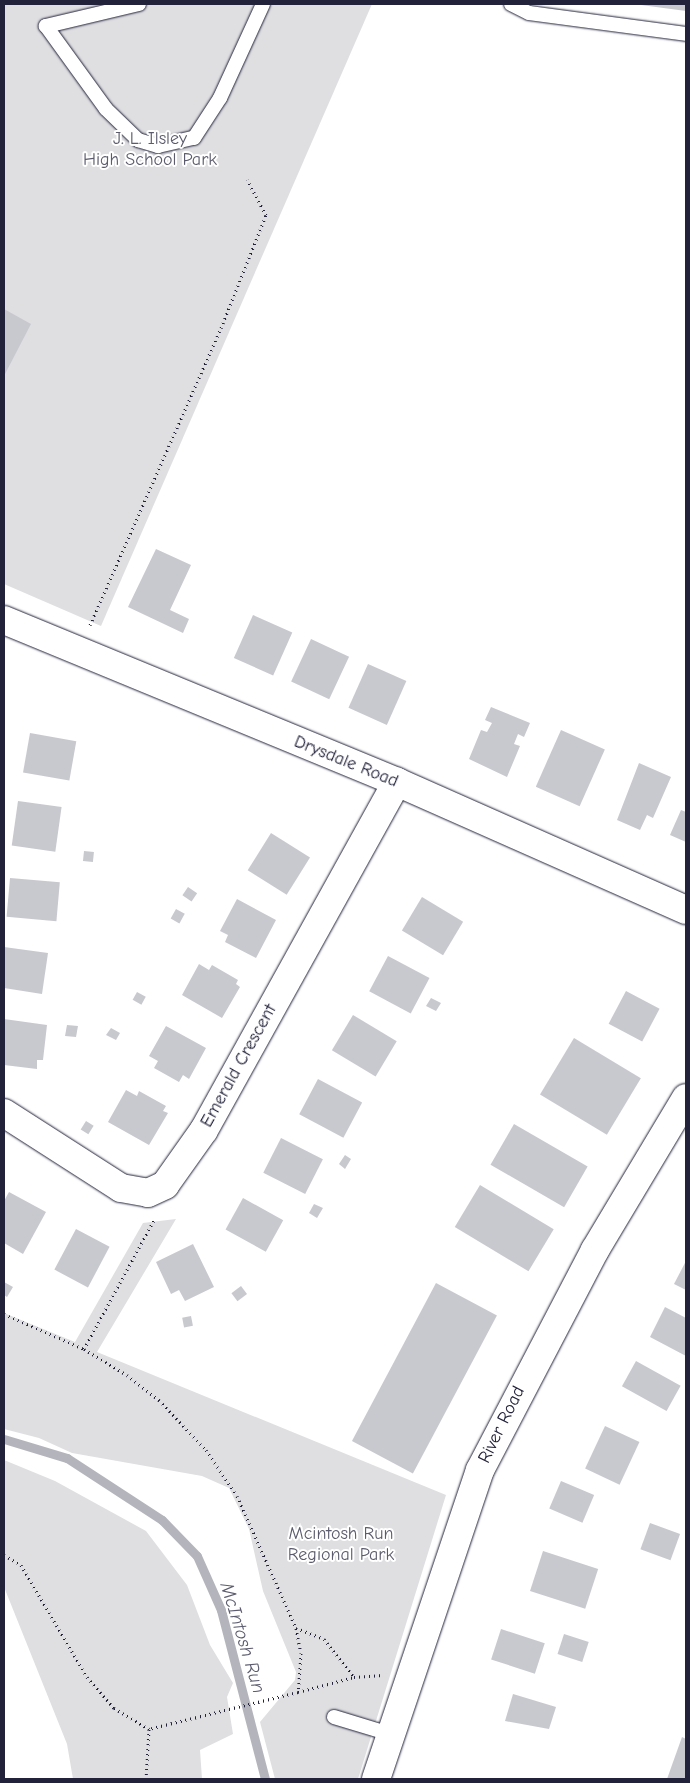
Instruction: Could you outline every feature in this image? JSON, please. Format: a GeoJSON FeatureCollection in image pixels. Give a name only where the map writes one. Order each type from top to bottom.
{"type":"FeatureCollection","features":[{"type":"Feature","properties":{"kind":"street","name":"Drysdale Road"},"geometry":{"type":"LineString","coordinates":[[4,620],[397,782],[686,910]]}},
{"type":"Feature","properties":{"kind":"street","name":"Emerald Crescent"},"geometry":{"type":"LineString","coordinates":[[148,1193],[165,1185],[204,1130],[397,782]]}},
{"type":"Feature","properties":{"kind":"street","name":"River Road"},"geometry":{"type":"LineString","coordinates":[[376,1779],[409,1674],[480,1470],[509,1408],[614,1216],[686,1098]]}},
{"type":"Feature","properties":{"kind":"street"},"geometry":{"type":"LineString","coordinates":[[4,1112],[121,1188],[148,1193]]}},
{"type":"Feature","properties":{"kind":"lane"},"geometry":{"type":"LineString","coordinates":[[139,4],[46,26],[106,110],[138,140],[158,146],[194,138],[220,98],[262,4]]}},
{"type":"Feature","properties":{"kind":"lane"},"geometry":{"type":"LineString","coordinates":[[511,4],[530,13],[686,34]]}},
{"type":"Feature","properties":{"kind":"lane"},"geometry":{"type":"LineString","coordinates":[[334,1717],[390,1734]]}},
{"type":"Feature","properties":{"kind":"path"},"geometry":{"type":"LineString","coordinates":[[80,651],[266,215],[247,180]]}},
{"type":"Feature","properties":{"kind":"path"},"geometry":{"type":"LineString","coordinates":[[84,1349],[158,1213],[148,1193]]}},
{"type":"Feature","properties":{"kind":"path"},"geometry":{"type":"LineString","coordinates":[[4,1314],[84,1349],[159,1400],[206,1450],[237,1496],[296,1628],[301,1653],[298,1692]]}},
{"type":"Feature","properties":{"kind":"path"},"geometry":{"type":"LineString","coordinates":[[4,1555],[21,1565],[87,1677],[114,1708],[149,1729],[220,1708],[298,1692],[354,1677],[409,1674]]}},
{"type":"Feature","properties":{"kind":"path"},"geometry":{"type":"LineString","coordinates":[[296,1628],[324,1639],[354,1677]]}},
{"type":"Feature","properties":{"kind":"path"},"geometry":{"type":"LineString","coordinates":[[146,1779],[149,1729]]}},
{"type":"Feature","properties":{"kind":"green space","name":"J. L. Ilsley High School Park"},"geometry":{"type":"Polygon","coordinates":[[[4,4],[372,4],[101,626],[4,584],[4,4]]]}},
{"type":"Feature","properties":{"kind":"green space","name":"Mcintosh Run Regional Park"},"geometry":{"type":"Polygon","coordinates":[[[176,1219],[97,1352],[446,1495],[358,1779],[275,1779],[260,1722],[295,1680],[296,1672],[263,1591],[249,1529],[229,1488],[202,1476],[72,1453],[39,1438],[4,1429],[4,1313],[75,1342],[143,1223],[176,1219]]]}},
{"type":"Feature","properties":{"kind":"green space"},"geometry":{"type":"Polygon","coordinates":[[[4,1460],[55,1481],[146,1531],[187,1585],[210,1645],[233,1683],[227,1697],[233,1734],[200,1750],[202,1779],[73,1779],[67,1744],[4,1587],[4,1460]]]}},
{"type":"Feature","properties":{"kind":"building"},"geometry":{"type":"Polygon","coordinates":[[[686,4],[686,11],[641,5],[686,4]]]}},
{"type":"Feature","properties":{"kind":"building"},"geometry":{"type":"Polygon","coordinates":[[[4,309],[31,324],[4,376],[4,309]]]}},
{"type":"Feature","properties":{"kind":"building"},"geometry":{"type":"Polygon","coordinates":[[[156,549],[191,565],[170,610],[189,619],[183,633],[128,607],[156,549]]]}},
{"type":"Feature","properties":{"kind":"building"},"geometry":{"type":"Polygon","coordinates":[[[253,615],[292,632],[273,675],[234,658],[253,615]]]}},
{"type":"Feature","properties":{"kind":"building"},"geometry":{"type":"Polygon","coordinates":[[[311,639],[349,657],[329,699],[291,682],[311,639]]]}},
{"type":"Feature","properties":{"kind":"building"},"geometry":{"type":"Polygon","coordinates":[[[368,664],[406,681],[387,725],[348,708],[368,664]]]}},
{"type":"Feature","properties":{"kind":"building"},"geometry":{"type":"Polygon","coordinates":[[[491,707],[530,723],[524,737],[518,734],[514,744],[520,746],[507,777],[469,759],[481,730],[487,732],[492,723],[485,720],[491,707]]]}},
{"type":"Feature","properties":{"kind":"building"},"geometry":{"type":"Polygon","coordinates":[[[561,730],[605,750],[580,806],[536,787],[561,730]]]}},
{"type":"Feature","properties":{"kind":"building"},"geometry":{"type":"Polygon","coordinates":[[[30,733],[76,741],[69,781],[23,772],[30,733]]]}},
{"type":"Feature","properties":{"kind":"building"},"geometry":{"type":"Polygon","coordinates":[[[639,763],[671,777],[653,818],[647,815],[640,830],[617,820],[639,763]]]}},
{"type":"Feature","properties":{"kind":"building"},"geometry":{"type":"Polygon","coordinates":[[[18,801],[62,807],[55,852],[12,846],[18,801]]]}},
{"type":"Feature","properties":{"kind":"building"},"geometry":{"type":"Polygon","coordinates":[[[681,810],[686,812],[686,842],[670,835],[681,810]]]}},
{"type":"Feature","properties":{"kind":"building"},"geometry":{"type":"Polygon","coordinates":[[[271,833],[310,857],[287,895],[248,870],[271,833]]]}},
{"type":"Feature","properties":{"kind":"building"},"geometry":{"type":"Polygon","coordinates":[[[84,851],[94,852],[93,862],[83,861],[84,851]]]}},
{"type":"Feature","properties":{"kind":"building"},"geometry":{"type":"Polygon","coordinates":[[[10,878],[60,882],[56,921],[7,917],[10,878]]]}},
{"type":"Feature","properties":{"kind":"building"},"geometry":{"type":"Polygon","coordinates":[[[188,887],[197,893],[192,901],[182,895],[188,887]]]}},
{"type":"Feature","properties":{"kind":"building"},"geometry":{"type":"Polygon","coordinates":[[[422,897],[463,922],[443,955],[402,930],[422,897]]]}},
{"type":"Feature","properties":{"kind":"building"},"geometry":{"type":"Polygon","coordinates":[[[237,899],[276,920],[256,958],[225,942],[228,935],[220,931],[237,899]]]}},
{"type":"Feature","properties":{"kind":"building"},"geometry":{"type":"Polygon","coordinates":[[[176,909],[185,914],[179,923],[171,919],[176,909]]]}},
{"type":"Feature","properties":{"kind":"building"},"geometry":{"type":"Polygon","coordinates":[[[4,947],[48,953],[42,994],[4,988],[4,947]]]}},
{"type":"Feature","properties":{"kind":"building"},"geometry":{"type":"Polygon","coordinates":[[[388,956],[429,978],[411,1013],[369,991],[388,956]]]}},
{"type":"Feature","properties":{"kind":"building"},"geometry":{"type":"Polygon","coordinates":[[[199,964],[209,970],[212,965],[238,980],[236,984],[240,987],[222,1018],[182,995],[199,964]]]}},
{"type":"Feature","properties":{"kind":"building"},"geometry":{"type":"Polygon","coordinates":[[[626,991],[660,1009],[642,1042],[609,1024],[626,991]]]}},
{"type":"Feature","properties":{"kind":"building"},"geometry":{"type":"Polygon","coordinates":[[[137,992],[146,997],[141,1005],[133,1000],[137,992]]]}},
{"type":"Feature","properties":{"kind":"building"},"geometry":{"type":"Polygon","coordinates":[[[431,998],[441,1003],[436,1011],[426,1006],[431,998]]]}},
{"type":"Feature","properties":{"kind":"building"},"geometry":{"type":"Polygon","coordinates":[[[353,1015],[397,1041],[376,1076],[332,1050],[353,1015]]]}},
{"type":"Feature","properties":{"kind":"building"},"geometry":{"type":"Polygon","coordinates":[[[4,1019],[47,1025],[43,1060],[37,1060],[37,1069],[4,1065],[4,1019]]]}},
{"type":"Feature","properties":{"kind":"building"},"geometry":{"type":"Polygon","coordinates":[[[67,1025],[78,1026],[76,1037],[65,1036],[67,1025]]]}},
{"type":"Feature","properties":{"kind":"building"},"geometry":{"type":"Polygon","coordinates":[[[166,1026],[206,1048],[189,1079],[183,1075],[179,1082],[154,1068],[158,1061],[149,1056],[166,1026]]]}},
{"type":"Feature","properties":{"kind":"building"},"geometry":{"type":"Polygon","coordinates":[[[111,1028],[120,1033],[116,1040],[106,1035],[111,1028]]]}},
{"type":"Feature","properties":{"kind":"building"},"geometry":{"type":"Polygon","coordinates":[[[574,1038],[641,1078],[607,1135],[540,1095],[574,1038]]]}},
{"type":"Feature","properties":{"kind":"building"},"geometry":{"type":"Polygon","coordinates":[[[318,1079],[362,1102],[343,1138],[299,1114],[318,1079]]]}},
{"type":"Feature","properties":{"kind":"building"},"geometry":{"type":"Polygon","coordinates":[[[126,1090],[137,1096],[139,1091],[166,1106],[163,1111],[168,1113],[149,1145],[108,1122],[126,1090]]]}},
{"type":"Feature","properties":{"kind":"building"},"geometry":{"type":"Polygon","coordinates":[[[86,1121],[94,1126],[88,1134],[81,1129],[86,1121]]]}},
{"type":"Feature","properties":{"kind":"building"},"geometry":{"type":"Polygon","coordinates":[[[514,1124],[588,1166],[564,1207],[490,1165],[514,1124]]]}},
{"type":"Feature","properties":{"kind":"building"},"geometry":{"type":"Polygon","coordinates":[[[281,1138],[323,1159],[305,1194],[263,1173],[281,1138]]]}},
{"type":"Feature","properties":{"kind":"building"},"geometry":{"type":"Polygon","coordinates":[[[345,1155],[351,1159],[345,1169],[339,1164],[345,1155]]]}},
{"type":"Feature","properties":{"kind":"building"},"geometry":{"type":"Polygon","coordinates":[[[480,1185],[554,1229],[528,1271],[455,1227],[480,1185]]]}},
{"type":"Feature","properties":{"kind":"building"},"geometry":{"type":"Polygon","coordinates":[[[9,1192],[46,1212],[23,1254],[4,1243],[4,1201],[9,1192]]]}},
{"type":"Feature","properties":{"kind":"building"},"geometry":{"type":"Polygon","coordinates":[[[243,1198],[283,1220],[266,1252],[226,1229],[243,1198]]]}},
{"type":"Feature","properties":{"kind":"building"},"geometry":{"type":"Polygon","coordinates":[[[314,1204],[323,1208],[317,1218],[309,1213],[314,1204]]]}},
{"type":"Feature","properties":{"kind":"building"},"geometry":{"type":"Polygon","coordinates":[[[76,1229],[110,1247],[88,1287],[54,1270],[76,1229]]]}},
{"type":"Feature","properties":{"kind":"building"},"geometry":{"type":"Polygon","coordinates":[[[193,1244],[214,1287],[185,1301],[179,1290],[171,1294],[156,1262],[193,1244]]]}},
{"type":"Feature","properties":{"kind":"building"},"geometry":{"type":"Polygon","coordinates":[[[686,1261],[686,1290],[674,1284],[686,1261]]]}},
{"type":"Feature","properties":{"kind":"building"},"geometry":{"type":"Polygon","coordinates":[[[4,1282],[13,1287],[7,1297],[4,1295],[4,1282]]]}},
{"type":"Feature","properties":{"kind":"building"},"geometry":{"type":"Polygon","coordinates":[[[436,1283],[497,1315],[413,1473],[352,1441],[436,1283]]]}},
{"type":"Feature","properties":{"kind":"building"},"geometry":{"type":"Polygon","coordinates":[[[241,1286],[247,1294],[237,1301],[231,1293],[241,1286]]]}},
{"type":"Feature","properties":{"kind":"building"},"geometry":{"type":"Polygon","coordinates":[[[665,1307],[686,1318],[686,1356],[650,1337],[665,1307]]]}},
{"type":"Feature","properties":{"kind":"building"},"geometry":{"type":"Polygon","coordinates":[[[191,1316],[193,1326],[184,1328],[182,1318],[191,1316]]]}},
{"type":"Feature","properties":{"kind":"building"},"geometry":{"type":"Polygon","coordinates":[[[636,1361],[681,1386],[667,1411],[622,1386],[636,1361]]]}},
{"type":"Feature","properties":{"kind":"building"},"geometry":{"type":"Polygon","coordinates":[[[605,1426],[639,1442],[620,1485],[585,1469],[605,1426]]]}},
{"type":"Feature","properties":{"kind":"building"},"geometry":{"type":"Polygon","coordinates":[[[561,1481],[594,1495],[582,1523],[549,1509],[561,1481]]]}},
{"type":"Feature","properties":{"kind":"building"},"geometry":{"type":"Polygon","coordinates":[[[650,1523],[680,1534],[670,1560],[640,1549],[650,1523]]]}},
{"type":"Feature","properties":{"kind":"building"},"geometry":{"type":"Polygon","coordinates":[[[543,1551],[598,1569],[585,1609],[530,1591],[543,1551]]]}},
{"type":"Feature","properties":{"kind":"building"},"geometry":{"type":"Polygon","coordinates":[[[501,1629],[545,1643],[535,1674],[491,1659],[501,1629]]]}},
{"type":"Feature","properties":{"kind":"building"},"geometry":{"type":"Polygon","coordinates":[[[564,1634],[589,1642],[582,1662],[558,1654],[564,1634]]]}},
{"type":"Feature","properties":{"kind":"building"},"geometry":{"type":"Polygon","coordinates":[[[513,1694],[556,1707],[549,1729],[505,1721],[513,1694]]]}},
{"type":"Feature","properties":{"kind":"building"},"geometry":{"type":"Polygon","coordinates":[[[682,1737],[686,1739],[686,1779],[667,1779],[682,1737]]]}},
{"type":"Feature","properties":{"kind":"waterway","name":"McIntosh Run"},"geometry":{"type":"LineString","coordinates":[[4,1439],[67,1458],[162,1520],[197,1556],[221,1610],[265,1779]]}}]}
